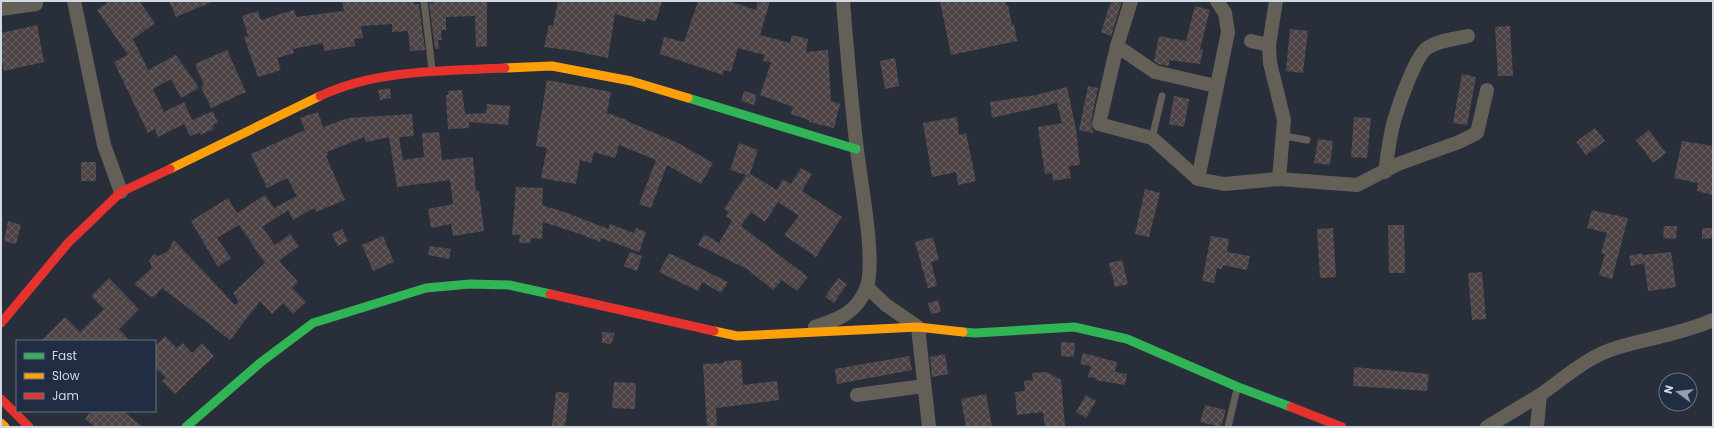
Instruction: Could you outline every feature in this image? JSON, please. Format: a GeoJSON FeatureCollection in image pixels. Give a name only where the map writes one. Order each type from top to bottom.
{"type":"FeatureCollection","features":[{"type":"Feature","properties":{"kind":"main road"},"geometry":{"type":"LineString","coordinates":[[1,323],[68,243],[121,192],[331,91],[380,78],[432,71],[552,66],[559,67],[631,81],[856,149]]}},
{"type":"Feature","properties":{"kind":"main road"},"geometry":{"type":"LineString","coordinates":[[186,427],[260,363],[313,323],[426,288],[470,284],[509,284],[737,336],[918,327],[975,333],[1074,327],[1127,338],[1238,386],[1342,427]]}},
{"type":"Feature","properties":{"kind":"main road"},"geometry":{"type":"LineString","coordinates":[[1,399],[29,427]]}},
{"type":"Feature","properties":{"kind":"main road"},"geometry":{"type":"LineString","coordinates":[[1,423],[5,427]]}},
{"type":"Feature","properties":{"kind":"street"},"geometry":{"type":"LineString","coordinates":[[1,10],[36,4],[36,1]]}},
{"type":"Feature","properties":{"kind":"street"},"geometry":{"type":"LineString","coordinates":[[74,1],[104,145],[121,192]]}},
{"type":"Feature","properties":{"kind":"street"},"geometry":{"type":"LineString","coordinates":[[800,333],[838,319],[858,306],[867,287],[870,257],[856,149],[843,1]]}},
{"type":"Feature","properties":{"kind":"street"},"geometry":{"type":"LineString","coordinates":[[1131,1],[1117,46],[1099,124],[1152,138],[1198,179],[1224,184],[1279,179],[1357,185],[1398,164],[1459,142],[1477,133],[1487,90]]}},
{"type":"Feature","properties":{"kind":"street"},"geometry":{"type":"LineString","coordinates":[[1198,179],[1228,32],[1225,12],[1217,1]]}},
{"type":"Feature","properties":{"kind":"street"},"geometry":{"type":"LineString","coordinates":[[1276,1],[1270,45],[1270,63],[1284,120],[1284,136],[1279,179]]}},
{"type":"Feature","properties":{"kind":"street"},"geometry":{"type":"LineString","coordinates":[[1385,172],[1392,129],[1418,60],[1427,48],[1442,42],[1468,36]]}},
{"type":"Feature","properties":{"kind":"street"},"geometry":{"type":"LineString","coordinates":[[1251,41],[1270,45]]}},
{"type":"Feature","properties":{"kind":"street"},"geometry":{"type":"LineString","coordinates":[[1117,46],[1155,72],[1216,86]]}},
{"type":"Feature","properties":{"kind":"street"},"geometry":{"type":"LineString","coordinates":[[867,287],[886,305],[918,327],[929,427]]}},
{"type":"Feature","properties":{"kind":"street"},"geometry":{"type":"LineString","coordinates":[[1487,427],[1540,395],[1587,362],[1614,348],[1692,329],[1713,320]]}},
{"type":"Feature","properties":{"kind":"street"},"geometry":{"type":"LineString","coordinates":[[857,395],[924,386]]}},
{"type":"Feature","properties":{"kind":"street"},"geometry":{"type":"LineString","coordinates":[[1537,427],[1540,395]]}},
{"type":"Feature","properties":{"kind":"lane"},"geometry":{"type":"LineString","coordinates":[[424,1],[432,71]]}},
{"type":"Feature","properties":{"kind":"lane"},"geometry":{"type":"LineString","coordinates":[[1152,138],[1162,96]]}},
{"type":"Feature","properties":{"kind":"lane"},"geometry":{"type":"LineString","coordinates":[[1284,136],[1307,140]]}},
{"type":"Feature","properties":{"kind":"lane"},"geometry":{"type":"LineString","coordinates":[[1228,427],[1238,386]]}},
{"type":"Feature","properties":{"kind":"building"},"geometry":{"type":"Polygon","coordinates":[[[110,1],[139,1],[155,23],[133,39],[148,70],[176,55],[199,88],[181,98],[171,79],[153,89],[164,112],[184,102],[192,120],[213,111],[218,123],[213,125],[214,129],[200,135],[199,133],[190,136],[184,124],[158,137],[155,129],[148,133],[114,62],[128,55],[97,10],[110,1]]]}},
{"type":"Feature","properties":{"kind":"building"},"geometry":{"type":"Polygon","coordinates":[[[169,1],[214,1],[176,17],[169,1]]]}},
{"type":"Feature","properties":{"kind":"building"},"geometry":{"type":"Polygon","coordinates":[[[342,1],[414,1],[414,4],[419,4],[425,50],[410,51],[408,31],[392,32],[392,24],[361,26],[363,38],[354,39],[355,46],[324,51],[323,43],[293,49],[294,53],[277,58],[281,70],[258,77],[244,37],[248,36],[242,16],[258,11],[261,20],[294,10],[296,17],[344,11],[342,1]]]}},
{"type":"Feature","properties":{"kind":"building"},"geometry":{"type":"Polygon","coordinates":[[[434,1],[487,1],[487,46],[476,47],[475,16],[446,17],[446,30],[441,30],[442,40],[438,40],[439,49],[435,49],[429,3],[434,3],[434,1]]]}},
{"type":"Feature","properties":{"kind":"building"},"geometry":{"type":"Polygon","coordinates":[[[558,1],[662,1],[656,21],[646,18],[645,22],[615,14],[608,58],[575,51],[544,47],[549,25],[553,26],[558,1]]]}},
{"type":"Feature","properties":{"kind":"building"},"geometry":{"type":"Polygon","coordinates":[[[698,1],[729,1],[756,10],[758,1],[770,1],[760,35],[790,43],[792,35],[808,39],[806,52],[828,50],[831,101],[840,104],[834,128],[809,122],[809,120],[791,114],[793,107],[760,95],[771,62],[763,61],[765,55],[738,48],[731,72],[724,70],[723,75],[660,54],[664,37],[684,42],[698,1]]]}},
{"type":"Feature","properties":{"kind":"building"},"geometry":{"type":"Polygon","coordinates":[[[940,1],[1005,1],[1006,6],[1008,5],[1012,25],[1014,24],[1017,41],[951,55],[940,1]]]}},
{"type":"Feature","properties":{"kind":"building"},"geometry":{"type":"Polygon","coordinates":[[[1111,1],[1122,1],[1111,36],[1101,32],[1111,1]]]}},
{"type":"Feature","properties":{"kind":"building"},"geometry":{"type":"Polygon","coordinates":[[[1195,6],[1210,10],[1200,49],[1203,50],[1200,64],[1170,60],[1168,66],[1158,64],[1154,61],[1159,36],[1186,41],[1195,6]]]}},
{"type":"Feature","properties":{"kind":"building"},"geometry":{"type":"Polygon","coordinates":[[[37,25],[44,62],[4,71],[1,55],[1,33],[37,25]]]}},
{"type":"Feature","properties":{"kind":"building"},"geometry":{"type":"Polygon","coordinates":[[[1510,26],[1513,76],[1498,76],[1495,27],[1510,26]]]}},
{"type":"Feature","properties":{"kind":"building"},"geometry":{"type":"Polygon","coordinates":[[[1290,29],[1308,31],[1303,73],[1286,71],[1290,29]]]}},
{"type":"Feature","properties":{"kind":"building"},"geometry":{"type":"Polygon","coordinates":[[[227,50],[246,92],[211,108],[201,87],[204,85],[195,64],[227,50]]]}},
{"type":"Feature","properties":{"kind":"building"},"geometry":{"type":"Polygon","coordinates":[[[895,58],[899,86],[885,89],[880,61],[895,58]]]}},
{"type":"Feature","properties":{"kind":"building"},"geometry":{"type":"Polygon","coordinates":[[[1462,74],[1476,77],[1467,125],[1453,123],[1462,74]]]}},
{"type":"Feature","properties":{"kind":"building"},"geometry":{"type":"Polygon","coordinates":[[[547,80],[611,92],[607,113],[627,120],[678,143],[713,163],[701,184],[667,165],[651,208],[639,204],[656,160],[619,145],[615,158],[594,152],[591,163],[580,160],[576,184],[541,178],[547,148],[536,146],[547,80]]]}},
{"type":"Feature","properties":{"kind":"building"},"geometry":{"type":"Polygon","coordinates":[[[1088,86],[1098,88],[1091,122],[1093,133],[1079,130],[1088,86]]]}},
{"type":"Feature","properties":{"kind":"building"},"geometry":{"type":"Polygon","coordinates":[[[1067,87],[1076,129],[1080,165],[1069,166],[1071,178],[1053,181],[1052,173],[1045,174],[1038,127],[1062,123],[1057,103],[992,118],[990,102],[1036,95],[1067,87]]]}},
{"type":"Feature","properties":{"kind":"building"},"geometry":{"type":"Polygon","coordinates":[[[390,88],[391,98],[380,100],[378,90],[390,88]]]}},
{"type":"Feature","properties":{"kind":"building"},"geometry":{"type":"Polygon","coordinates":[[[462,90],[465,114],[486,113],[487,104],[510,106],[508,125],[469,122],[469,128],[448,129],[446,95],[448,95],[448,91],[462,90]]]}},
{"type":"Feature","properties":{"kind":"building"},"geometry":{"type":"Polygon","coordinates":[[[744,91],[757,95],[754,105],[741,101],[744,91]]]}},
{"type":"Feature","properties":{"kind":"building"},"geometry":{"type":"Polygon","coordinates":[[[1174,96],[1189,99],[1184,127],[1169,124],[1174,96]]]}},
{"type":"Feature","properties":{"kind":"building"},"geometry":{"type":"Polygon","coordinates":[[[318,112],[323,127],[348,118],[412,114],[414,136],[399,137],[403,160],[424,157],[422,133],[439,132],[442,160],[473,157],[476,191],[479,191],[484,231],[453,236],[451,224],[431,228],[428,209],[453,204],[450,180],[397,187],[389,137],[366,142],[364,137],[327,152],[328,155],[326,156],[345,200],[316,212],[314,208],[293,220],[288,210],[262,227],[275,245],[290,234],[299,246],[279,261],[298,282],[292,288],[306,302],[293,314],[283,303],[272,314],[260,301],[230,340],[162,288],[154,297],[151,297],[134,284],[152,268],[149,260],[154,254],[159,256],[168,251],[174,240],[235,305],[239,302],[233,293],[265,263],[239,225],[217,238],[231,258],[218,267],[191,221],[228,198],[237,213],[265,195],[274,208],[297,196],[287,178],[267,188],[251,154],[305,130],[300,118],[318,112]]]}},
{"type":"Feature","properties":{"kind":"building"},"geometry":{"type":"Polygon","coordinates":[[[957,117],[959,135],[966,133],[976,181],[958,185],[956,172],[932,177],[923,123],[957,117]]]}},
{"type":"Feature","properties":{"kind":"building"},"geometry":{"type":"Polygon","coordinates":[[[1354,117],[1371,118],[1367,158],[1351,157],[1354,117]]]}},
{"type":"Feature","properties":{"kind":"building"},"geometry":{"type":"Polygon","coordinates":[[[1595,128],[1605,141],[1586,155],[1576,142],[1595,128]]]}},
{"type":"Feature","properties":{"kind":"building"},"geometry":{"type":"Polygon","coordinates":[[[1649,130],[1666,153],[1653,163],[1636,140],[1649,130]]]}},
{"type":"Feature","properties":{"kind":"building"},"geometry":{"type":"Polygon","coordinates":[[[1318,139],[1333,141],[1330,165],[1314,163],[1318,139]]]}},
{"type":"Feature","properties":{"kind":"building"},"geometry":{"type":"Polygon","coordinates":[[[1682,141],[1713,146],[1713,195],[1697,191],[1698,183],[1674,178],[1682,141]]]}},
{"type":"Feature","properties":{"kind":"building"},"geometry":{"type":"Polygon","coordinates":[[[739,143],[758,150],[750,174],[777,190],[783,179],[791,184],[801,168],[812,174],[802,191],[842,217],[816,257],[784,235],[799,216],[778,202],[765,222],[751,212],[741,226],[808,277],[797,291],[782,280],[773,290],[747,269],[698,245],[704,234],[719,243],[732,220],[726,216],[729,212],[724,209],[746,175],[730,170],[739,143]]]}},
{"type":"Feature","properties":{"kind":"building"},"geometry":{"type":"Polygon","coordinates":[[[81,162],[96,162],[96,181],[81,181],[81,162]]]}},
{"type":"Feature","properties":{"kind":"building"},"geometry":{"type":"Polygon","coordinates":[[[516,187],[543,188],[542,205],[608,229],[610,224],[634,233],[636,228],[646,232],[639,252],[601,238],[600,242],[543,222],[542,239],[531,238],[530,243],[519,243],[520,235],[512,235],[516,187]]]}},
{"type":"Feature","properties":{"kind":"building"},"geometry":{"type":"Polygon","coordinates":[[[1145,189],[1160,193],[1149,237],[1135,234],[1145,189]]]}},
{"type":"Feature","properties":{"kind":"building"},"geometry":{"type":"Polygon","coordinates":[[[1592,210],[1628,218],[1612,279],[1599,275],[1605,254],[1601,253],[1607,233],[1587,228],[1592,210]]]}},
{"type":"Feature","properties":{"kind":"building"},"geometry":{"type":"Polygon","coordinates":[[[8,221],[21,225],[16,244],[4,241],[8,221]]]}},
{"type":"Feature","properties":{"kind":"building"},"geometry":{"type":"Polygon","coordinates":[[[1388,225],[1404,225],[1405,273],[1389,273],[1388,225]]]}},
{"type":"Feature","properties":{"kind":"building"},"geometry":{"type":"Polygon","coordinates":[[[1664,226],[1677,226],[1676,239],[1663,238],[1664,226]]]}},
{"type":"Feature","properties":{"kind":"building"},"geometry":{"type":"Polygon","coordinates":[[[1333,228],[1336,277],[1320,278],[1317,229],[1333,228]]]}},
{"type":"Feature","properties":{"kind":"building"},"geometry":{"type":"Polygon","coordinates":[[[1702,228],[1713,228],[1713,238],[1702,239],[1702,228]]]}},
{"type":"Feature","properties":{"kind":"building"},"geometry":{"type":"Polygon","coordinates":[[[342,229],[348,241],[338,246],[332,234],[342,229]]]}},
{"type":"Feature","properties":{"kind":"building"},"geometry":{"type":"Polygon","coordinates":[[[383,236],[394,262],[373,271],[362,245],[383,236]]]}},
{"type":"Feature","properties":{"kind":"building"},"geometry":{"type":"Polygon","coordinates":[[[1211,236],[1229,239],[1227,252],[1250,256],[1247,270],[1223,265],[1222,269],[1217,268],[1214,283],[1202,281],[1211,236]]]}},
{"type":"Feature","properties":{"kind":"building"},"geometry":{"type":"Polygon","coordinates":[[[933,237],[939,260],[931,262],[937,286],[928,288],[915,242],[933,237]]]}},
{"type":"Feature","properties":{"kind":"building"},"geometry":{"type":"Polygon","coordinates":[[[430,246],[451,249],[449,259],[428,255],[430,246]]]}},
{"type":"Feature","properties":{"kind":"building"},"geometry":{"type":"Polygon","coordinates":[[[630,252],[642,256],[637,271],[624,266],[630,252]]]}},
{"type":"Feature","properties":{"kind":"building"},"geometry":{"type":"Polygon","coordinates":[[[1671,252],[1676,287],[1648,291],[1644,263],[1631,266],[1629,256],[1642,253],[1644,261],[1643,255],[1671,252]]]}},
{"type":"Feature","properties":{"kind":"building"},"geometry":{"type":"Polygon","coordinates":[[[669,253],[728,282],[721,293],[702,282],[698,291],[659,272],[669,253]]]}},
{"type":"Feature","properties":{"kind":"building"},"geometry":{"type":"Polygon","coordinates":[[[1122,260],[1128,284],[1115,287],[1109,263],[1122,260]]]}},
{"type":"Feature","properties":{"kind":"building"},"geometry":{"type":"Polygon","coordinates":[[[1482,272],[1486,319],[1472,320],[1468,273],[1482,272]]]}},
{"type":"Feature","properties":{"kind":"building"},"geometry":{"type":"Polygon","coordinates":[[[109,278],[139,309],[119,329],[129,340],[42,340],[65,317],[80,332],[104,309],[91,296],[109,278]]]}},
{"type":"Feature","properties":{"kind":"building"},"geometry":{"type":"Polygon","coordinates":[[[838,278],[847,284],[834,303],[825,297],[838,278]]]}},
{"type":"Feature","properties":{"kind":"building"},"geometry":{"type":"Polygon","coordinates":[[[938,300],[941,312],[931,314],[928,303],[938,300]]]}},
{"type":"Feature","properties":{"kind":"building"},"geometry":{"type":"Polygon","coordinates":[[[602,332],[615,333],[611,344],[602,343],[602,332]]]}},
{"type":"Feature","properties":{"kind":"building"},"geometry":{"type":"Polygon","coordinates":[[[165,336],[177,348],[183,343],[192,353],[202,343],[214,356],[175,394],[162,381],[166,378],[156,368],[156,345],[165,336]]]}},
{"type":"Feature","properties":{"kind":"building"},"geometry":{"type":"Polygon","coordinates":[[[1061,342],[1075,343],[1074,357],[1061,356],[1061,342]]]}},
{"type":"Feature","properties":{"kind":"building"},"geometry":{"type":"Polygon","coordinates":[[[1083,353],[1117,362],[1115,372],[1127,374],[1125,385],[1095,380],[1096,378],[1088,377],[1091,366],[1080,364],[1083,353]]]}},
{"type":"Feature","properties":{"kind":"building"},"geometry":{"type":"Polygon","coordinates":[[[945,354],[948,374],[932,377],[930,357],[945,354]]]}},
{"type":"Feature","properties":{"kind":"building"},"geometry":{"type":"Polygon","coordinates":[[[909,356],[912,370],[837,384],[835,369],[909,356]]]}},
{"type":"Feature","properties":{"kind":"building"},"geometry":{"type":"Polygon","coordinates":[[[741,360],[743,385],[777,381],[779,400],[716,408],[717,427],[707,427],[703,364],[724,363],[724,361],[741,360]]]}},
{"type":"Feature","properties":{"kind":"building"},"geometry":{"type":"Polygon","coordinates":[[[1354,367],[1429,374],[1427,391],[1353,386],[1354,367]]]}},
{"type":"Feature","properties":{"kind":"building"},"geometry":{"type":"Polygon","coordinates":[[[1047,372],[1061,380],[1065,427],[1045,427],[1043,412],[1017,415],[1015,392],[1025,391],[1024,381],[1033,380],[1032,373],[1047,372]]]}},
{"type":"Feature","properties":{"kind":"building"},"geometry":{"type":"Polygon","coordinates":[[[614,382],[636,383],[635,409],[612,408],[614,382]]]}},
{"type":"Feature","properties":{"kind":"building"},"geometry":{"type":"Polygon","coordinates":[[[556,392],[569,393],[565,427],[552,426],[556,392]]]}},
{"type":"Feature","properties":{"kind":"building"},"geometry":{"type":"Polygon","coordinates":[[[986,394],[992,427],[966,427],[961,399],[986,394]]]}},
{"type":"Feature","properties":{"kind":"building"},"geometry":{"type":"Polygon","coordinates":[[[1086,395],[1096,401],[1086,418],[1076,412],[1086,395]]]}},
{"type":"Feature","properties":{"kind":"building"},"geometry":{"type":"Polygon","coordinates":[[[1205,405],[1226,410],[1221,427],[1200,422],[1205,405]]]}},
{"type":"Feature","properties":{"kind":"building"},"geometry":{"type":"Polygon","coordinates":[[[90,412],[124,412],[143,427],[95,427],[85,419],[90,412]]]}},
{"type":"Feature","properties":{"kind":"traffic: fast"},"geometry":{"type":"LineString","coordinates":[[688,98],[856,149]]}},
{"type":"Feature","properties":{"kind":"traffic: fast"},"geometry":{"type":"LineString","coordinates":[[186,427],[260,363],[313,323],[426,288],[470,284],[509,285],[550,294]]}},
{"type":"Feature","properties":{"kind":"traffic: fast"},"geometry":{"type":"LineString","coordinates":[[963,332],[975,333],[1074,327],[1127,339],[1238,387],[1291,407]]}},
{"type":"Feature","properties":{"kind":"traffic: slow"},"geometry":{"type":"LineString","coordinates":[[505,68],[552,66],[631,81],[688,98]]}},
{"type":"Feature","properties":{"kind":"traffic: slow"},"geometry":{"type":"LineString","coordinates":[[170,169],[320,96]]}},
{"type":"Feature","properties":{"kind":"traffic: slow"},"geometry":{"type":"LineString","coordinates":[[714,331],[737,336],[918,327],[963,332]]}},
{"type":"Feature","properties":{"kind":"traffic: slow"},"geometry":{"type":"LineString","coordinates":[[1,423],[5,427]]}},
{"type":"Feature","properties":{"kind":"traffic: jam"},"geometry":{"type":"LineString","coordinates":[[320,96],[342,87],[388,76],[435,71],[505,68]]}},
{"type":"Feature","properties":{"kind":"traffic: jam"},"geometry":{"type":"LineString","coordinates":[[1,323],[68,243],[121,192],[170,169]]}},
{"type":"Feature","properties":{"kind":"traffic: jam"},"geometry":{"type":"LineString","coordinates":[[550,294],[714,331]]}},
{"type":"Feature","properties":{"kind":"traffic: jam"},"geometry":{"type":"LineString","coordinates":[[1,399],[29,427]]}},
{"type":"Feature","properties":{"kind":"traffic: jam"},"geometry":{"type":"LineString","coordinates":[[1291,407],[1342,427]]}}]}
